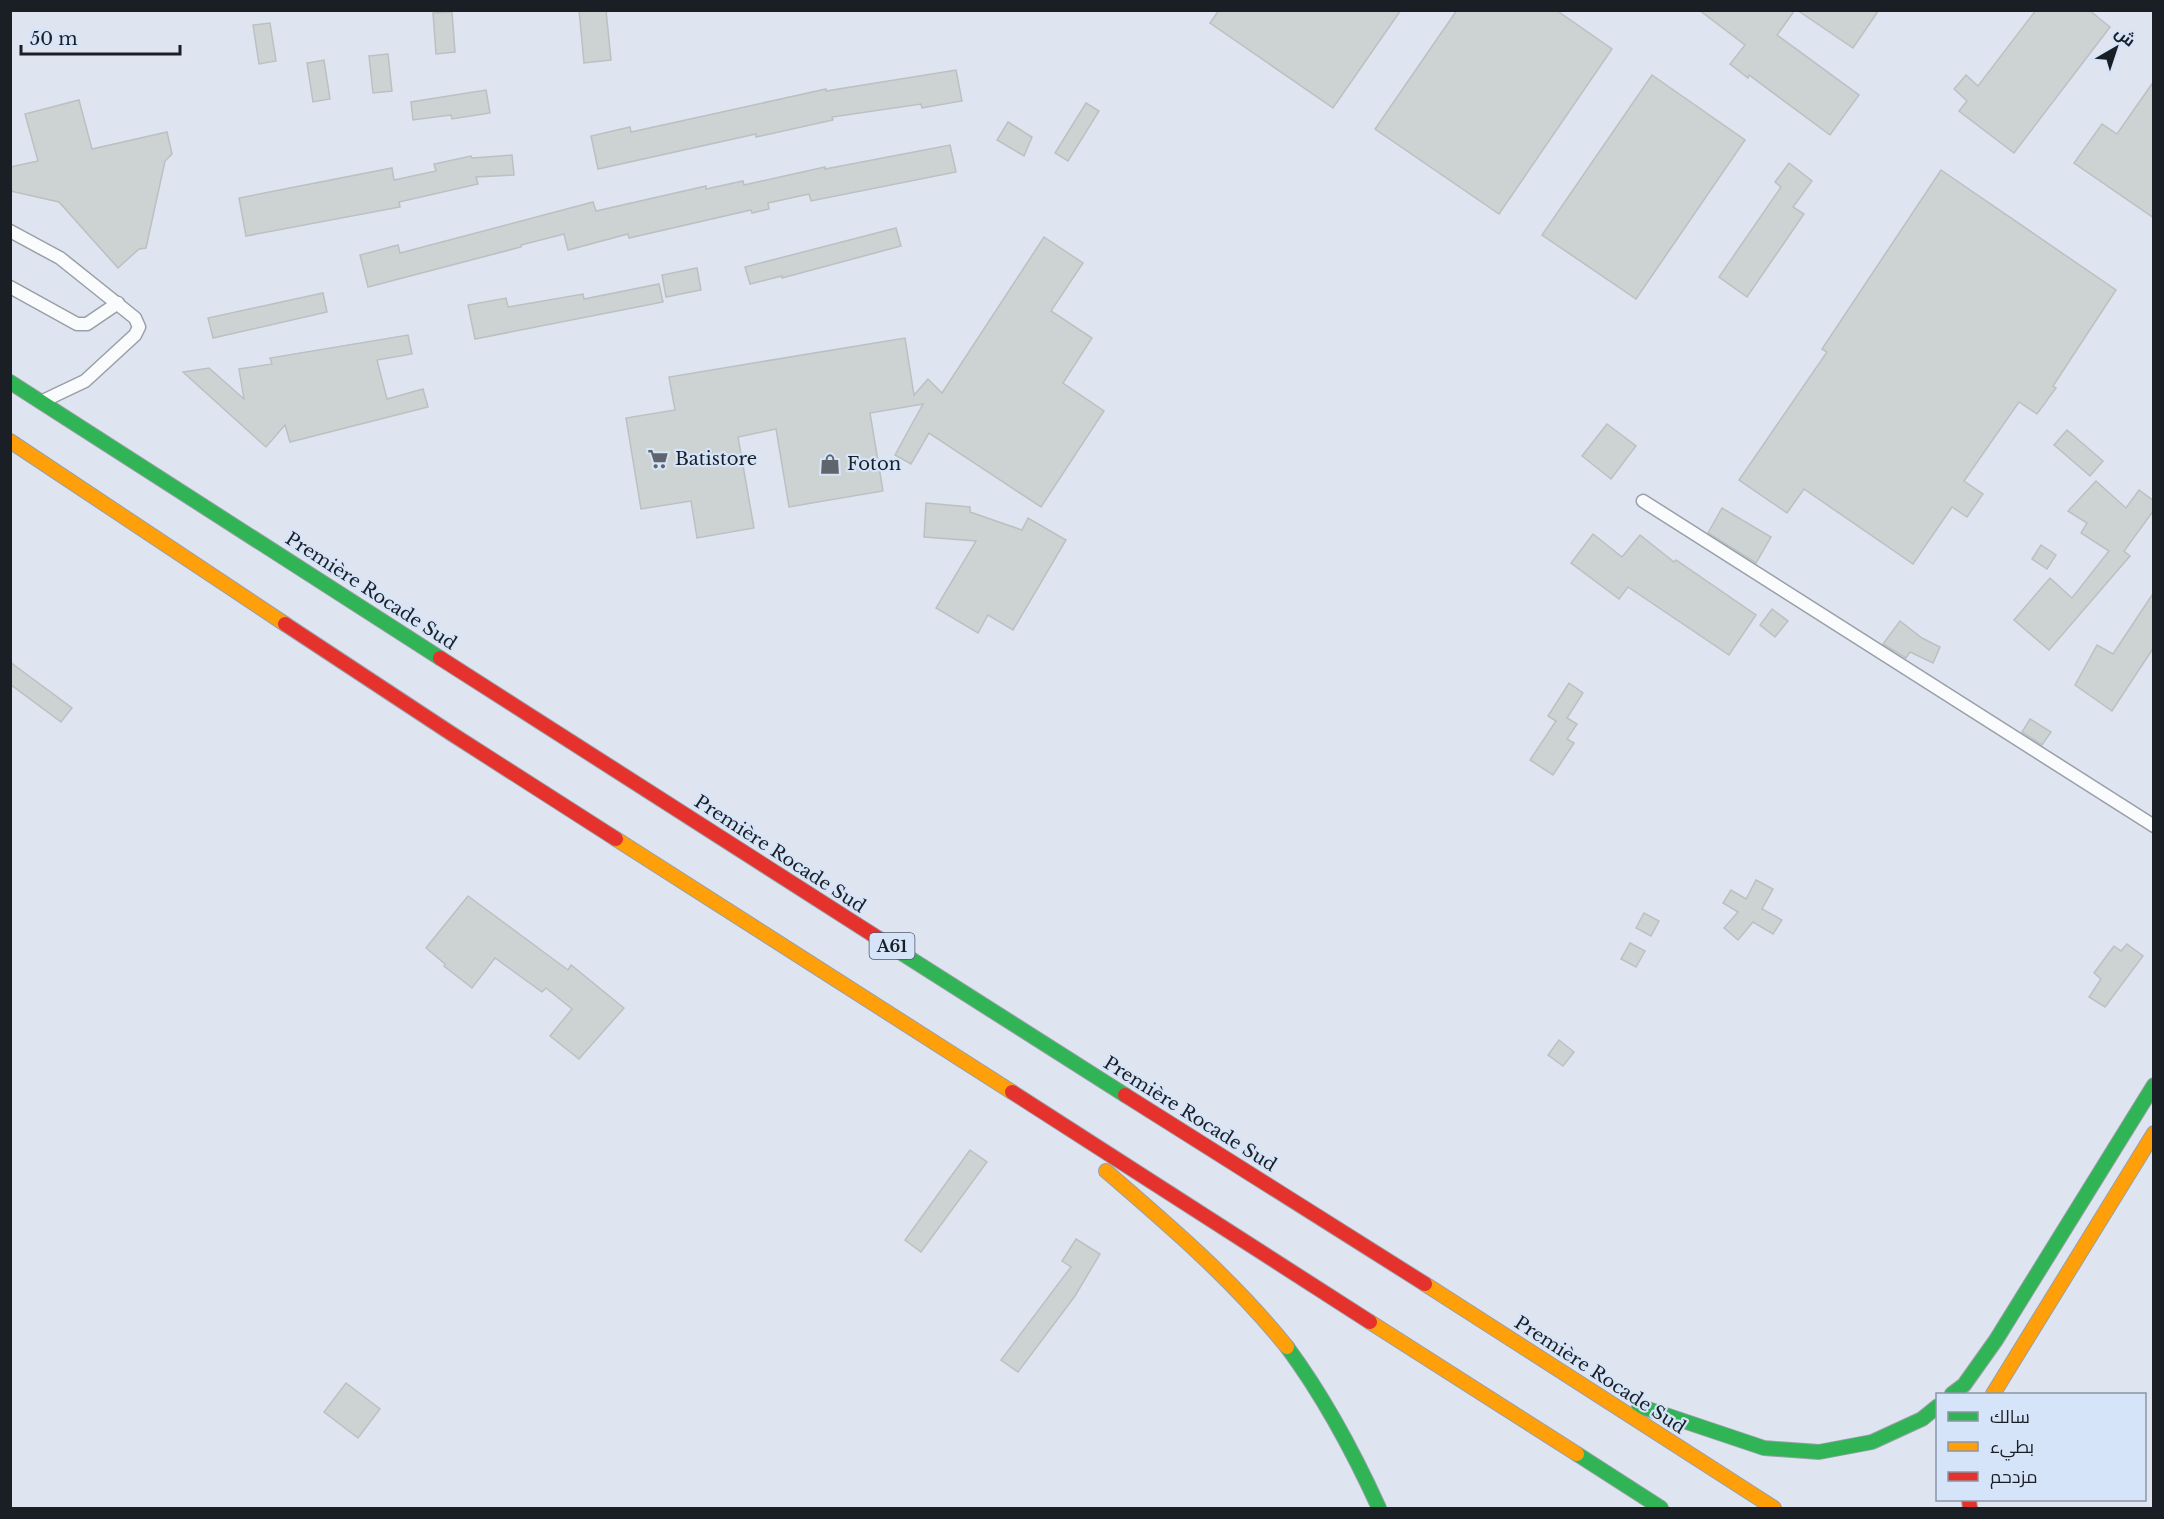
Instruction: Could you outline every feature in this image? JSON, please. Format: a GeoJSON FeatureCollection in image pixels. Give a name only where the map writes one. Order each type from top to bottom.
{"type":"FeatureCollection","features":[{"type":"Feature","properties":{"kind":"highway","name":"Première Rocade Sud"},"geometry":{"type":"LineString","coordinates":[[10,382],[922,966],[1589,1388],[1774,1509]]}},
{"type":"Feature","properties":{"kind":"highway"},"geometry":{"type":"LineString","coordinates":[[10,441],[452,734],[1661,1509]]}},
{"type":"Feature","properties":{"kind":"highway"},"geometry":{"type":"LineString","coordinates":[[1954,1393],[1964,1385],[1996,1341],[2154,1085]]}},
{"type":"Feature","properties":{"kind":"highway"},"geometry":{"type":"LineString","coordinates":[[1023,1098],[1207,1259],[1249,1302],[1288,1349],[1325,1402],[1356,1455],[1379,1509]]}},
{"type":"Feature","properties":{"kind":"highway"},"geometry":{"type":"LineString","coordinates":[[1994,1393],[2154,1133]]}},
{"type":"Feature","properties":{"kind":"highway"},"geometry":{"type":"LineString","coordinates":[[1589,1388],[1764,1448],[1819,1452],[1872,1442],[1922,1419],[1936,1408]]}},
{"type":"Feature","properties":{"kind":"lane"},"geometry":{"type":"LineString","coordinates":[[10,231],[60,258],[118,303],[135,318],[139,327],[135,335],[85,381],[41,402]]}},
{"type":"Feature","properties":{"kind":"lane"},"geometry":{"type":"LineString","coordinates":[[10,287],[77,324],[87,324],[118,303]]}},
{"type":"Feature","properties":{"kind":"lane"},"geometry":{"type":"LineString","coordinates":[[1643,501],[2154,826]]}},
{"type":"Feature","properties":{"kind":"building"},"geometry":{"type":"Polygon","coordinates":[[[579,10],[606,10],[611,60],[584,63],[579,10]]]}},
{"type":"Feature","properties":{"kind":"building"},"geometry":{"type":"Polygon","coordinates":[[[1219,10],[1401,10],[1333,108],[1210,23],[1219,10]]]}},
{"type":"Feature","properties":{"kind":"building"},"geometry":{"type":"Polygon","coordinates":[[[1457,10],[1556,10],[1612,49],[1499,214],[1375,129],[1457,10]]]}},
{"type":"Feature","properties":{"kind":"building"},"geometry":{"type":"Polygon","coordinates":[[[1699,10],[1795,10],[1777,35],[1859,95],[1830,135],[1749,75],[1748,78],[1730,64],[1745,45],[1699,10]]]}},
{"type":"Feature","properties":{"kind":"building"},"geometry":{"type":"Polygon","coordinates":[[[1797,10],[1879,10],[1853,48],[1797,10]]]}},
{"type":"Feature","properties":{"kind":"building"},"geometry":{"type":"Polygon","coordinates":[[[2036,10],[2089,10],[2110,27],[2014,153],[1959,111],[1967,101],[1954,89],[1966,75],[1978,86],[2036,10]]]}},
{"type":"Feature","properties":{"kind":"building"},"geometry":{"type":"Polygon","coordinates":[[[452,12],[455,52],[436,54],[433,13],[452,12]]]}},
{"type":"Feature","properties":{"kind":"building"},"geometry":{"type":"Polygon","coordinates":[[[270,23],[276,61],[259,64],[253,25],[270,23]]]}},
{"type":"Feature","properties":{"kind":"building"},"geometry":{"type":"Polygon","coordinates":[[[388,54],[392,91],[373,93],[369,56],[388,54]]]}},
{"type":"Feature","properties":{"kind":"building"},"geometry":{"type":"Polygon","coordinates":[[[324,60],[330,99],[313,102],[307,63],[324,60]]]}},
{"type":"Feature","properties":{"kind":"building"},"geometry":{"type":"Polygon","coordinates":[[[956,70],[962,101],[922,108],[921,104],[832,117],[833,120],[756,137],[756,134],[598,169],[591,136],[630,127],[631,132],[826,89],[826,91],[956,70]]]}},
{"type":"Feature","properties":{"kind":"building"},"geometry":{"type":"Polygon","coordinates":[[[1652,75],[1745,140],[1636,299],[1542,235],[1652,75]]]}},
{"type":"Feature","properties":{"kind":"building"},"geometry":{"type":"Polygon","coordinates":[[[2154,81],[2154,218],[2074,163],[2102,124],[2117,134],[2154,81]]]}},
{"type":"Feature","properties":{"kind":"building"},"geometry":{"type":"Polygon","coordinates":[[[486,90],[490,113],[452,119],[451,115],[413,120],[411,102],[486,90]]]}},
{"type":"Feature","properties":{"kind":"building"},"geometry":{"type":"Polygon","coordinates":[[[79,100],[92,149],[167,132],[172,154],[165,161],[146,248],[139,249],[118,268],[59,202],[10,191],[10,167],[38,161],[25,114],[79,100]]]}},
{"type":"Feature","properties":{"kind":"building"},"geometry":{"type":"Polygon","coordinates":[[[1086,103],[1099,111],[1068,161],[1055,153],[1086,103]]]}},
{"type":"Feature","properties":{"kind":"building"},"geometry":{"type":"Polygon","coordinates":[[[1008,122],[1032,137],[1024,156],[997,140],[1008,122]]]}},
{"type":"Feature","properties":{"kind":"building"},"geometry":{"type":"Polygon","coordinates":[[[950,145],[956,172],[811,201],[809,194],[768,203],[769,209],[752,213],[751,210],[629,238],[628,234],[568,250],[564,234],[368,287],[360,255],[398,245],[400,253],[593,202],[596,211],[706,186],[706,189],[743,181],[744,185],[825,167],[825,169],[950,145]]]}},
{"type":"Feature","properties":{"kind":"building"},"geometry":{"type":"Polygon","coordinates":[[[512,155],[514,175],[476,177],[478,184],[399,202],[400,207],[246,236],[239,198],[392,168],[394,180],[436,171],[434,164],[471,156],[472,158],[512,155]]]}},
{"type":"Feature","properties":{"kind":"building"},"geometry":{"type":"Polygon","coordinates":[[[1789,163],[1812,181],[1793,207],[1804,214],[1747,297],[1719,277],[1781,187],[1775,182],[1789,163]]]}},
{"type":"Feature","properties":{"kind":"building"},"geometry":{"type":"Polygon","coordinates":[[[1941,170],[2116,290],[2053,386],[2056,388],[2037,414],[2019,402],[1964,481],[1983,494],[1967,517],[1952,507],[1913,564],[1804,489],[1787,513],[1739,480],[1827,352],[1822,349],[1941,170]]]}},
{"type":"Feature","properties":{"kind":"building"},"geometry":{"type":"Polygon","coordinates":[[[896,228],[901,246],[782,278],[782,276],[750,284],[745,267],[896,228]]]}},
{"type":"Feature","properties":{"kind":"building"},"geometry":{"type":"Polygon","coordinates":[[[1044,237],[1083,263],[1051,311],[1092,338],[1063,383],[1104,411],[1041,507],[929,433],[911,464],[895,455],[923,404],[870,413],[883,491],[789,507],[776,429],[738,437],[754,528],[697,538],[691,501],[641,509],[626,418],[675,410],[669,377],[905,338],[914,395],[928,379],[942,393],[1044,237]]]}},
{"type":"Feature","properties":{"kind":"building"},"geometry":{"type":"Polygon","coordinates":[[[697,268],[701,290],[666,297],[662,275],[697,268]]]}},
{"type":"Feature","properties":{"kind":"building"},"geometry":{"type":"Polygon","coordinates":[[[659,284],[663,302],[475,339],[468,305],[506,298],[508,307],[583,294],[584,299],[659,284]]]}},
{"type":"Feature","properties":{"kind":"building"},"geometry":{"type":"Polygon","coordinates":[[[323,293],[327,312],[213,338],[208,318],[323,293]]]}},
{"type":"Feature","properties":{"kind":"building"},"geometry":{"type":"Polygon","coordinates":[[[408,335],[412,354],[377,360],[387,399],[423,389],[428,407],[290,442],[285,425],[266,447],[183,372],[209,368],[244,399],[239,369],[272,364],[270,358],[408,335]]]}},
{"type":"Feature","properties":{"kind":"building"},"geometry":{"type":"Polygon","coordinates":[[[1607,424],[1636,446],[1611,479],[1582,456],[1607,424]]]}},
{"type":"Feature","properties":{"kind":"building"},"geometry":{"type":"Polygon","coordinates":[[[2067,430],[2103,461],[2090,476],[2054,445],[2067,430]]]}},
{"type":"Feature","properties":{"kind":"building"},"geometry":{"type":"Polygon","coordinates":[[[2096,481],[2126,508],[2139,490],[2154,501],[2154,510],[2124,551],[2130,556],[2049,650],[2014,620],[2050,578],[2072,598],[2109,551],[2081,533],[2087,523],[2068,511],[2096,481]]]}},
{"type":"Feature","properties":{"kind":"building"},"geometry":{"type":"Polygon","coordinates":[[[926,503],[970,507],[970,512],[1022,530],[1028,518],[1066,540],[1013,630],[988,615],[978,633],[936,608],[976,541],[924,537],[926,503]]]}},
{"type":"Feature","properties":{"kind":"building"},"geometry":{"type":"Polygon","coordinates":[[[1722,508],[1771,537],[1756,563],[1708,533],[1722,508]]]}},
{"type":"Feature","properties":{"kind":"building"},"geometry":{"type":"Polygon","coordinates":[[[1593,534],[1622,557],[1640,535],[1674,562],[1676,560],[1756,615],[1729,655],[1628,587],[1619,599],[1571,563],[1593,534]]]}},
{"type":"Feature","properties":{"kind":"building"},"geometry":{"type":"Polygon","coordinates":[[[2041,545],[2056,555],[2047,569],[2032,559],[2041,545]]]}},
{"type":"Feature","properties":{"kind":"building"},"geometry":{"type":"Polygon","coordinates":[[[2154,592],[2154,647],[2112,711],[2075,685],[2097,645],[2113,654],[2154,592]]]}},
{"type":"Feature","properties":{"kind":"building"},"geometry":{"type":"Polygon","coordinates":[[[1772,609],[1788,621],[1775,637],[1760,625],[1772,609]]]}},
{"type":"Feature","properties":{"kind":"building"},"geometry":{"type":"Polygon","coordinates":[[[1900,621],[1922,638],[1940,647],[1933,663],[1910,652],[1906,658],[1883,644],[1900,621]]]}},
{"type":"Feature","properties":{"kind":"building"},"geometry":{"type":"Polygon","coordinates":[[[10,662],[72,708],[61,722],[10,684],[10,662]]]}},
{"type":"Feature","properties":{"kind":"building"},"geometry":{"type":"Polygon","coordinates":[[[1569,683],[1583,693],[1567,718],[1577,724],[1567,739],[1574,743],[1553,775],[1530,760],[1556,721],[1548,716],[1569,683]]]}},
{"type":"Feature","properties":{"kind":"building"},"geometry":{"type":"Polygon","coordinates":[[[2030,719],[2051,732],[2042,745],[2022,732],[2030,719]]]}},
{"type":"Feature","properties":{"kind":"building"},"geometry":{"type":"Polygon","coordinates":[[[1756,880],[1773,889],[1762,909],[1782,920],[1773,934],[1753,922],[1738,940],[1724,928],[1738,912],[1723,903],[1731,890],[1746,899],[1756,880]]]}},
{"type":"Feature","properties":{"kind":"building"},"geometry":{"type":"Polygon","coordinates":[[[468,896],[568,970],[571,965],[624,1008],[579,1059],[550,1036],[572,1009],[546,988],[542,992],[495,958],[472,988],[426,948],[468,896]]]}},
{"type":"Feature","properties":{"kind":"building"},"geometry":{"type":"Polygon","coordinates":[[[1644,913],[1659,921],[1651,936],[1636,928],[1644,913]]]}},
{"type":"Feature","properties":{"kind":"building"},"geometry":{"type":"Polygon","coordinates":[[[1630,943],[1645,951],[1636,967],[1621,959],[1630,943]]]}},
{"type":"Feature","properties":{"kind":"building"},"geometry":{"type":"Polygon","coordinates":[[[2127,944],[2143,956],[2105,1007],[2089,997],[2101,979],[2094,973],[2114,946],[2121,951],[2127,944]]]}},
{"type":"Feature","properties":{"kind":"building"},"geometry":{"type":"Polygon","coordinates":[[[1559,1040],[1574,1052],[1563,1066],[1548,1055],[1559,1040]]]}},
{"type":"Feature","properties":{"kind":"building"},"geometry":{"type":"Polygon","coordinates":[[[970,1150],[987,1162],[921,1252],[905,1240],[970,1150]]]}},
{"type":"Feature","properties":{"kind":"building"},"geometry":{"type":"Polygon","coordinates":[[[1076,1239],[1100,1254],[1075,1296],[1018,1372],[1001,1360],[1071,1267],[1062,1261],[1076,1239]]]}},
{"type":"Feature","properties":{"kind":"building"},"geometry":{"type":"Polygon","coordinates":[[[346,1383],[380,1409],[358,1438],[324,1412],[346,1383]]]}},
{"type":"Feature","properties":{"kind":"traffic: fast"},"geometry":{"type":"LineString","coordinates":[[10,382],[440,658]]}},
{"type":"Feature","properties":{"kind":"traffic: fast"},"geometry":{"type":"LineString","coordinates":[[881,940],[1125,1095]]}},
{"type":"Feature","properties":{"kind":"traffic: fast"},"geometry":{"type":"LineString","coordinates":[[1953,1393],[1964,1385],[1996,1340],[2154,1085]]}},
{"type":"Feature","properties":{"kind":"traffic: fast"},"geometry":{"type":"LineString","coordinates":[[1287,1347],[1337,1425],[1379,1508]]}},
{"type":"Feature","properties":{"kind":"traffic: fast"},"geometry":{"type":"LineString","coordinates":[[1639,1406],[1764,1448],[1819,1452],[1872,1442],[1922,1419],[1936,1408]]}},
{"type":"Feature","properties":{"kind":"traffic: fast"},"geometry":{"type":"LineString","coordinates":[[1577,1454],[1661,1508]]}},
{"type":"Feature","properties":{"kind":"traffic: slow"},"geometry":{"type":"LineString","coordinates":[[10,441],[285,624]]}},
{"type":"Feature","properties":{"kind":"traffic: slow"},"geometry":{"type":"LineString","coordinates":[[616,839],[1012,1092]]}},
{"type":"Feature","properties":{"kind":"traffic: slow"},"geometry":{"type":"LineString","coordinates":[[1994,1393],[2154,1133]]}},
{"type":"Feature","properties":{"kind":"traffic: slow"},"geometry":{"type":"LineString","coordinates":[[1106,1171],[1223,1277],[1287,1347]]}},
{"type":"Feature","properties":{"kind":"traffic: slow"},"geometry":{"type":"LineString","coordinates":[[1425,1284],[1774,1508]]}},
{"type":"Feature","properties":{"kind":"traffic: slow"},"geometry":{"type":"LineString","coordinates":[[1370,1322],[1577,1454]]}},
{"type":"Feature","properties":{"kind":"traffic: jam"},"geometry":{"type":"LineString","coordinates":[[285,624],[616,839]]}},
{"type":"Feature","properties":{"kind":"traffic: jam"},"geometry":{"type":"LineString","coordinates":[[440,658],[881,940]]}},
{"type":"Feature","properties":{"kind":"traffic: jam"},"geometry":{"type":"LineString","coordinates":[[1012,1092],[1370,1322]]}},
{"type":"Feature","properties":{"kind":"traffic: jam"},"geometry":{"type":"LineString","coordinates":[[1125,1095],[1425,1284]]}},
{"type":"Feature","properties":{"kind":"traffic: jam"},"geometry":{"type":"LineString","coordinates":[[1969,1501],[1970,1508]]}},
{"type":"Feature","properties":{"kind":"place","name":"Batistore"},"geometry":{"type":"Point","coordinates":[658,459]}},
{"type":"Feature","properties":{"kind":"place","name":"Foton"},"geometry":{"type":"Point","coordinates":[830,464]}}]}
